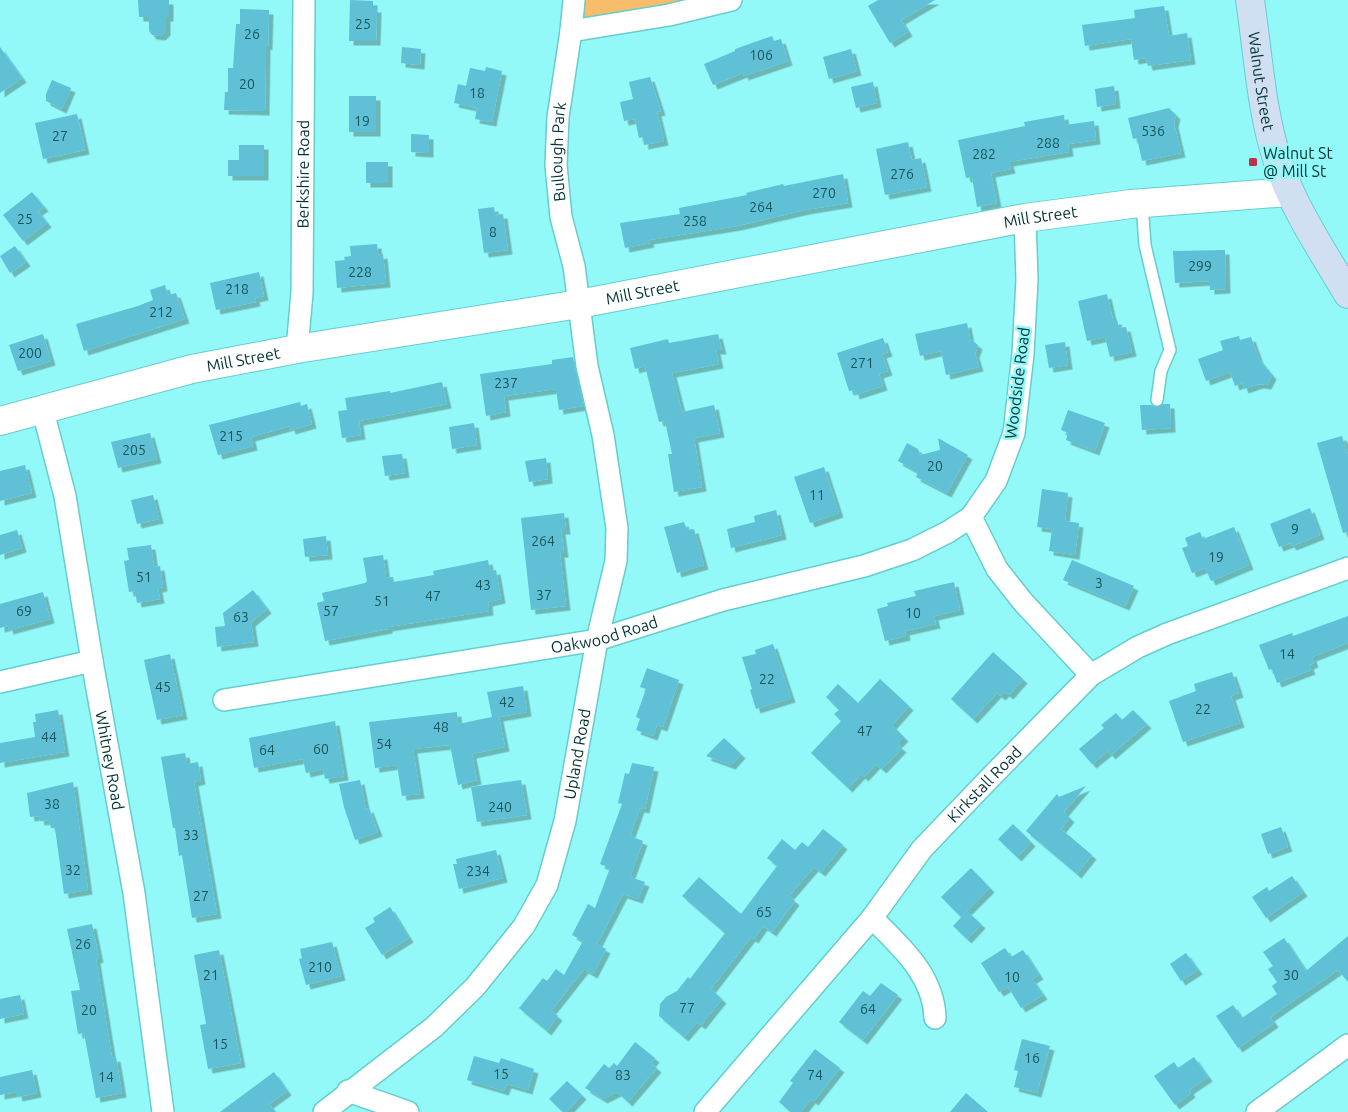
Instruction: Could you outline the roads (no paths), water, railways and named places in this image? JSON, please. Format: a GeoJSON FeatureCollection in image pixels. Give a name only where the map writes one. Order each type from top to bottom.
{"type":"FeatureCollection","features":[{"type":"Feature","properties":{"kind":"main road","name":"Walnut Street"},"geometry":{"type":"LineString","coordinates":[[1250,0],[1269,128],[1278,161],[1289,192],[1348,294]]}},
{"type":"Feature","properties":{"kind":"street","name":"Berkshire Road"},"geometry":{"type":"LineString","coordinates":[[297,350],[302,293],[304,0]]}},
{"type":"Feature","properties":{"kind":"street","name":"Bullough Park"},"geometry":{"type":"LineString","coordinates":[[574,0],[572,31],[558,117],[556,165],[561,217],[574,266],[579,304]]}},
{"type":"Feature","properties":{"kind":"street"},"geometry":{"type":"LineString","coordinates":[[572,31],[669,15],[731,0]]}},
{"type":"Feature","properties":{"kind":"street","name":"Mill Street"},"geometry":{"type":"LineString","coordinates":[[0,421],[43,411],[192,369],[579,304],[1026,218],[1142,203],[1289,192]]}},
{"type":"Feature","properties":{"kind":"street","name":"Woodside Road"},"geometry":{"type":"LineString","coordinates":[[971,517],[996,481],[1014,433],[1023,354],[1028,280],[1026,218]]}},
{"type":"Feature","properties":{"kind":"street","name":"Upland Road"},"geometry":{"type":"LineString","coordinates":[[324,1112],[434,1026],[475,987],[524,926],[547,885],[565,821],[597,640],[616,561],[617,528],[603,435],[587,366],[579,304]]}},
{"type":"Feature","properties":{"kind":"street","name":"Whitney Road"},"geometry":{"type":"LineString","coordinates":[[43,411],[65,496],[92,662],[134,892],[163,1112]]}},
{"type":"Feature","properties":{"kind":"street"},"geometry":{"type":"LineString","coordinates":[[971,517],[997,569],[1023,602],[1091,675]]}},
{"type":"Feature","properties":{"kind":"street","name":"Oakwood Road"},"geometry":{"type":"LineString","coordinates":[[224,700],[597,640],[723,600],[864,566],[912,550],[948,532],[971,517]]}},
{"type":"Feature","properties":{"kind":"street","name":"Kirkstall Road"},"geometry":{"type":"LineString","coordinates":[[705,1112],[872,918],[922,849],[1091,675],[1138,647],[1168,634],[1348,568]]}},
{"type":"Feature","properties":{"kind":"street"},"geometry":{"type":"LineString","coordinates":[[0,682],[92,662]]}},
{"type":"Feature","properties":{"kind":"street"},"geometry":{"type":"LineString","coordinates":[[872,918],[907,953],[924,978],[935,1001],[935,1018]]}},
{"type":"Feature","properties":{"kind":"street"},"geometry":{"type":"LineString","coordinates":[[1258,1112],[1348,1045]]}},
{"type":"Feature","properties":{"kind":"street"},"geometry":{"type":"LineString","coordinates":[[348,1092],[408,1112]]}},
{"type":"Feature","properties":{"kind":"lane"},"geometry":{"type":"LineString","coordinates":[[1142,203],[1145,245],[1170,350],[1161,371],[1158,400]]}},
{"type":"Feature","properties":{"kind":"place","name":"Walnut St @ Mill St"},"geometry":{"type":"Point","coordinates":[1253,162]}}]}
